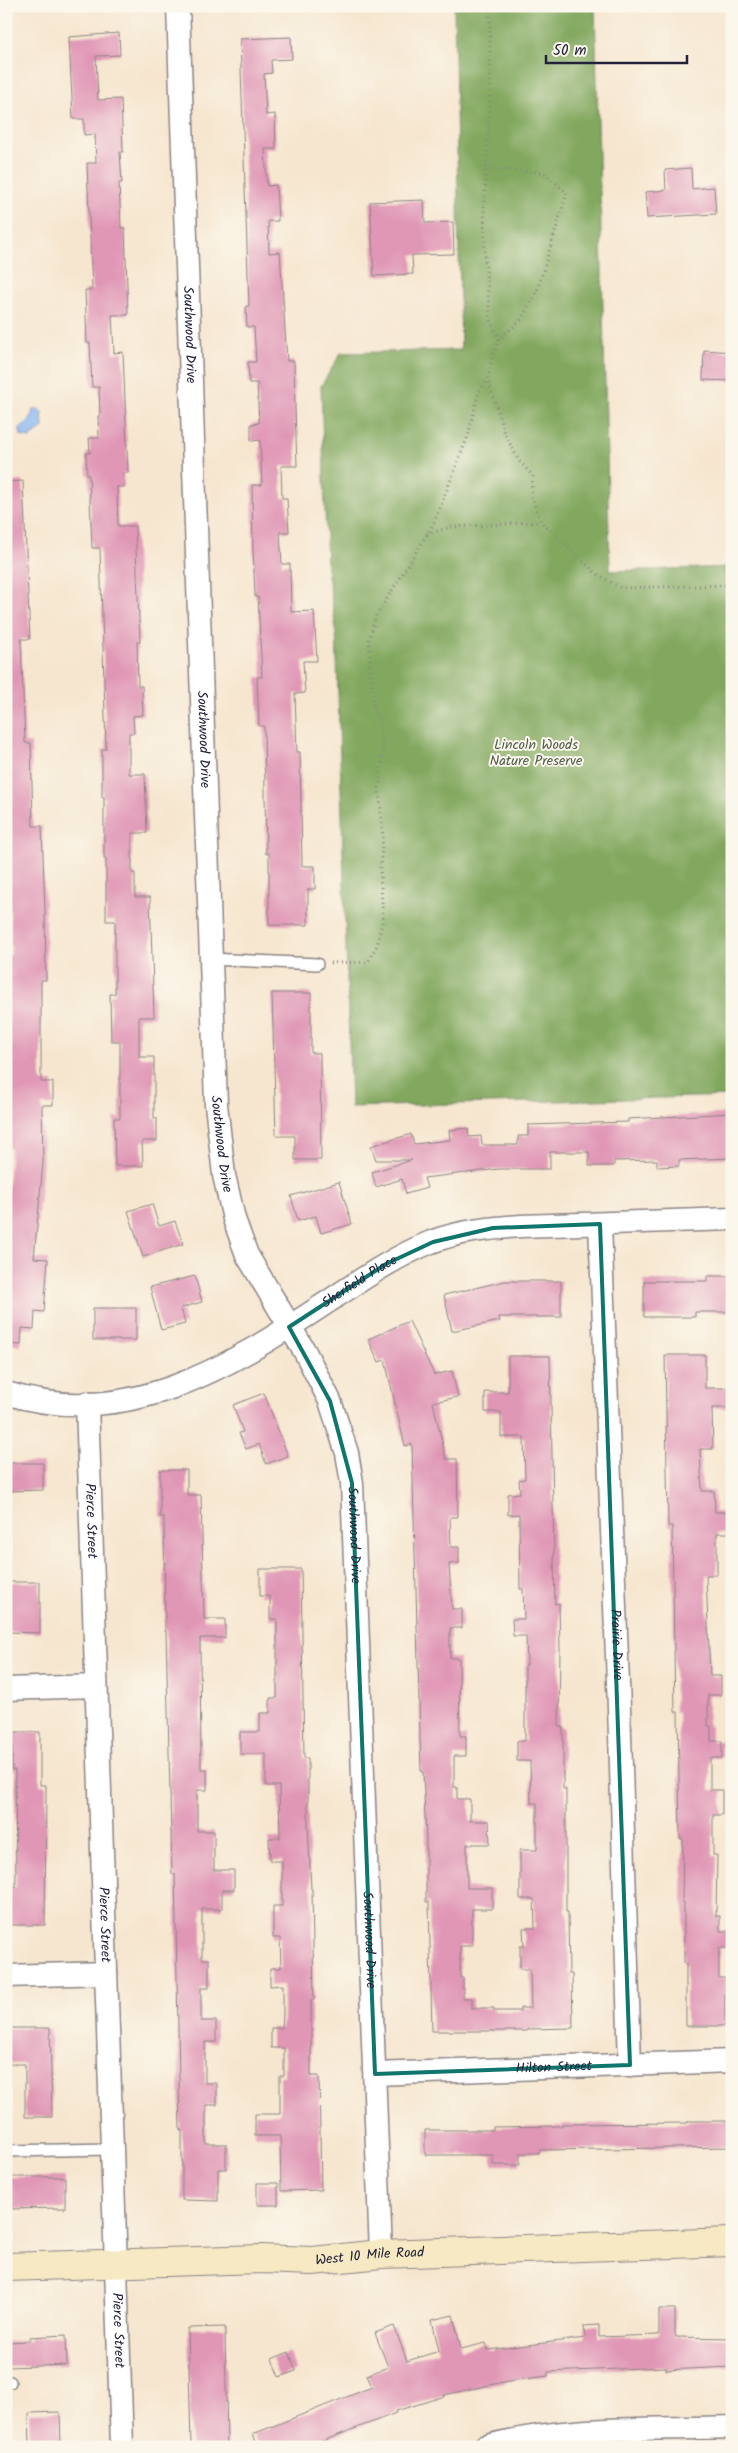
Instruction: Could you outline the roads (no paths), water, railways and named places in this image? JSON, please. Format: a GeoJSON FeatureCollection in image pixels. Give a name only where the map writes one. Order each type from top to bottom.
{"type":"FeatureCollection","features":[{"type":"Feature","properties":{"kind":"main road","name":"West 10 Mile Road"},"geometry":{"type":"LineString","coordinates":[[6,2267],[261,2258],[312,2261],[381,2254],[732,2242]]}},
{"type":"Feature","properties":{"kind":"street","name":"Southwood Drive"},"geometry":{"type":"LineString","coordinates":[[178,6],[216,1104],[224,1175],[234,1219],[247,1255],[290,1327],[330,1401],[347,1453],[352,1483],[381,2254]]}},
{"type":"Feature","properties":{"kind":"street","name":"Sherfield Place"},"geometry":{"type":"LineString","coordinates":[[6,1392],[50,1402],[87,1403],[130,1399],[181,1386],[234,1361],[386,1264],[433,1242],[456,1234],[493,1228],[732,1219]]}},
{"type":"Feature","properties":{"kind":"street","name":"Prairie Drive"},"geometry":{"type":"LineString","coordinates":[[600,1224],[620,1734],[630,2065]]}},
{"type":"Feature","properties":{"kind":"street","name":"Pierce Street"},"geometry":{"type":"LineString","coordinates":[[87,1403],[122,2447]]}},
{"type":"Feature","properties":{"kind":"street"},"geometry":{"type":"LineString","coordinates":[[6,1689],[96,1686]]}},
{"type":"Feature","properties":{"kind":"street"},"geometry":{"type":"LineString","coordinates":[[6,1976],[106,1973]]}},
{"type":"Feature","properties":{"kind":"street","name":"Hilton Street"},"geometry":{"type":"LineString","coordinates":[[375,2074],[732,2061]]}},
{"type":"Feature","properties":{"kind":"street"},"geometry":{"type":"LineString","coordinates":[[484,2447],[526,2438],[602,2439],[732,2427]]}},
{"type":"Feature","properties":{"kind":"lane"},"geometry":{"type":"LineString","coordinates":[[211,959],[317,964]]}},
{"type":"Feature","properties":{"kind":"lane"},"geometry":{"type":"LineString","coordinates":[[6,2151],[112,2149]]}},
{"type":"Feature","properties":{"kind":"water"},"geometry":{"type":"Polygon","coordinates":[[[39,409],[42,412],[43,428],[29,438],[21,436],[20,428],[30,420],[33,410],[39,409]]]}},
{"type":"Feature","properties":{"kind":"park label","name":"Lincoln Woods Nature Preserve"},"geometry":{"type":"Point","coordinates":[536,754]}}]}
